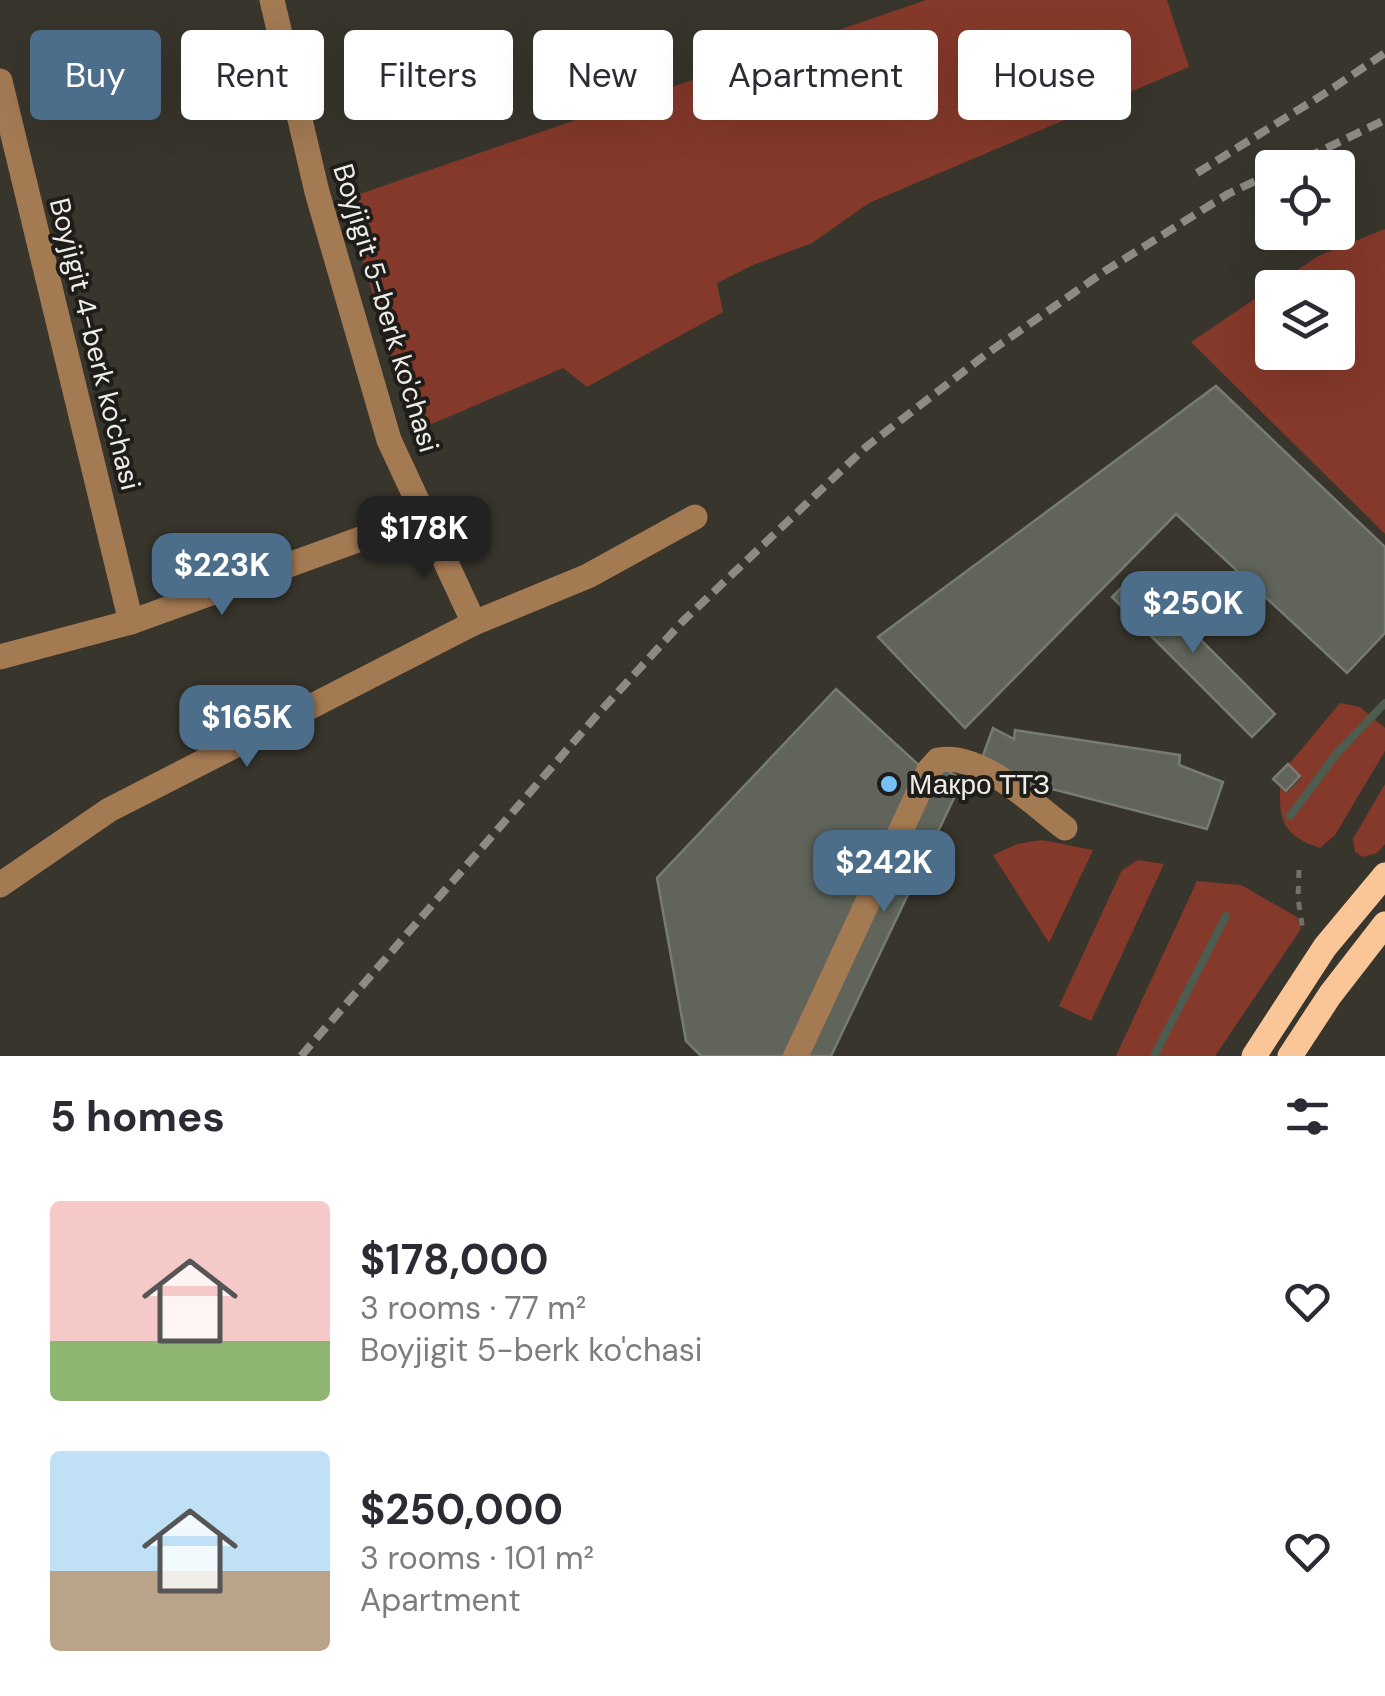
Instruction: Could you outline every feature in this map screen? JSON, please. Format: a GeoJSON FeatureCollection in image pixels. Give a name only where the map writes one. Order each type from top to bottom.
{"type":"FeatureCollection","features":[{"type":"Feature","properties":{"kind":"main road"},"geometry":{"type":"LineString","coordinates":[[1254,1056],[1301,982],[1385,875]]}},
{"type":"Feature","properties":{"kind":"main road"},"geometry":{"type":"LineString","coordinates":[[1290,1056],[1355,960],[1385,924],[1361,901]]}},
{"type":"Feature","properties":{"kind":"street","name":"Boyjigit 5-berk ko'chasi"},"geometry":{"type":"LineString","coordinates":[[272,0],[317,192],[388,440],[474,623]]}},
{"type":"Feature","properties":{"kind":"street","name":"Boyjigit 4-berk ko'chasi"},"geometry":{"type":"LineString","coordinates":[[0,81],[132,622]]}},
{"type":"Feature","properties":{"kind":"street"},"geometry":{"type":"LineString","coordinates":[[0,657],[132,622],[424,516]]}},
{"type":"Feature","properties":{"kind":"street"},"geometry":{"type":"LineString","coordinates":[[0,885],[109,810],[474,623],[588,576],[695,517]]}},
{"type":"Feature","properties":{"kind":"street"},"geometry":{"type":"LineString","coordinates":[[796,1056],[929,770],[938,760],[960,760],[996,775],[1065,828]]}},
{"type":"Feature","properties":{"kind":"path"},"geometry":{"type":"LineString","coordinates":[[1298,942],[1305,929],[1298,898],[1299,870]]}},
{"type":"Feature","properties":{"kind":"shaded area"},"geometry":{"type":"Polygon","coordinates":[[[926,0],[1167,0],[1189,67],[1131,92],[1131,30],[958,30],[958,120],[1064,120],[869,203],[812,243],[717,283],[723,312],[587,387],[563,368],[413,432],[345,199],[576,120],[673,120],[673,87],[693,80],[693,120],[938,120],[938,30],[838,30],[926,0]]]}},
{"type":"Feature","properties":{"kind":"shaded area"},"geometry":{"type":"Polygon","coordinates":[[[1385,229],[1385,534],[1191,342],[1255,299],[1255,370],[1355,370],[1355,270],[1297,270],[1333,250],[1355,250],[1355,241],[1385,229]]]}},
{"type":"Feature","properties":{"kind":"shaded area"},"geometry":{"type":"Polygon","coordinates":[[[1340,703],[1360,707],[1385,728],[1385,751],[1335,835],[1320,848],[1286,827],[1280,788],[1287,793],[1302,777],[1289,764],[1340,703]]]}},
{"type":"Feature","properties":{"kind":"shaded area"},"geometry":{"type":"Polygon","coordinates":[[[1385,784],[1385,844],[1377,853],[1363,857],[1355,852],[1353,839],[1385,784]]]}},
{"type":"Feature","properties":{"kind":"shaded area"},"geometry":{"type":"Polygon","coordinates":[[[1042,840],[1093,850],[1049,943],[993,855],[1017,844],[1042,840]]]}},
{"type":"Feature","properties":{"kind":"shaded area"},"geometry":{"type":"Polygon","coordinates":[[[1138,860],[1164,864],[1091,1021],[1059,1006],[1122,870],[1138,860]]]}},
{"type":"Feature","properties":{"kind":"shaded area"},"geometry":{"type":"Polygon","coordinates":[[[1197,881],[1241,885],[1297,917],[1301,929],[1215,1056],[1116,1056],[1197,881]]]}},
{"type":"Feature","properties":{"kind":"building"},"geometry":{"type":"Polygon","coordinates":[[[1216,386],[1385,547],[1385,633],[1347,673],[1176,514],[965,728],[878,637],[1216,386]]]}},
{"type":"Feature","properties":{"kind":"building"},"geometry":{"type":"Polygon","coordinates":[[[1135,574],[1275,714],[1252,737],[1112,597],[1135,574]]]}},
{"type":"Feature","properties":{"kind":"building"},"geometry":{"type":"Polygon","coordinates":[[[836,689],[923,769],[783,1056],[701,1056],[686,1041],[657,878],[836,689]]]}},
{"type":"Feature","properties":{"kind":"building"},"geometry":{"type":"Polygon","coordinates":[[[993,728],[1014,739],[1015,730],[1180,755],[1179,765],[1223,782],[1207,829],[1009,778],[981,761],[993,728]]]}},
{"type":"Feature","properties":{"kind":"building"},"geometry":{"type":"Polygon","coordinates":[[[1288,764],[1300,776],[1286,791],[1273,779],[1288,764]]]}},
{"type":"Feature","properties":{"kind":"building"},"geometry":{"type":"Polygon","coordinates":[[[941,768],[963,779],[831,1056],[803,1056],[941,768]]]}},
{"type":"Feature","properties":{"kind":"waterway"},"geometry":{"type":"LineString","coordinates":[[1290,816],[1337,753],[1385,703]]}},
{"type":"Feature","properties":{"kind":"waterway"},"geometry":{"type":"LineString","coordinates":[[1154,1056],[1226,916]]}},
{"type":"Feature","properties":{"kind":"railway"},"geometry":{"type":"LineString","coordinates":[[1197,173],[1385,53]]}},
{"type":"Feature","properties":{"kind":"railway"},"geometry":{"type":"LineString","coordinates":[[1322,150],[1385,120]]}},
{"type":"Feature","properties":{"kind":"railway"},"geometry":{"type":"LineString","coordinates":[[301,1056],[683,621],[866,447],[985,355],[1105,271],[1255,181]]}},
{"type":"Feature","properties":{"kind":"place","name":"Макро ТТЗ"},"geometry":{"type":"Point","coordinates":[889,784]}}]}
